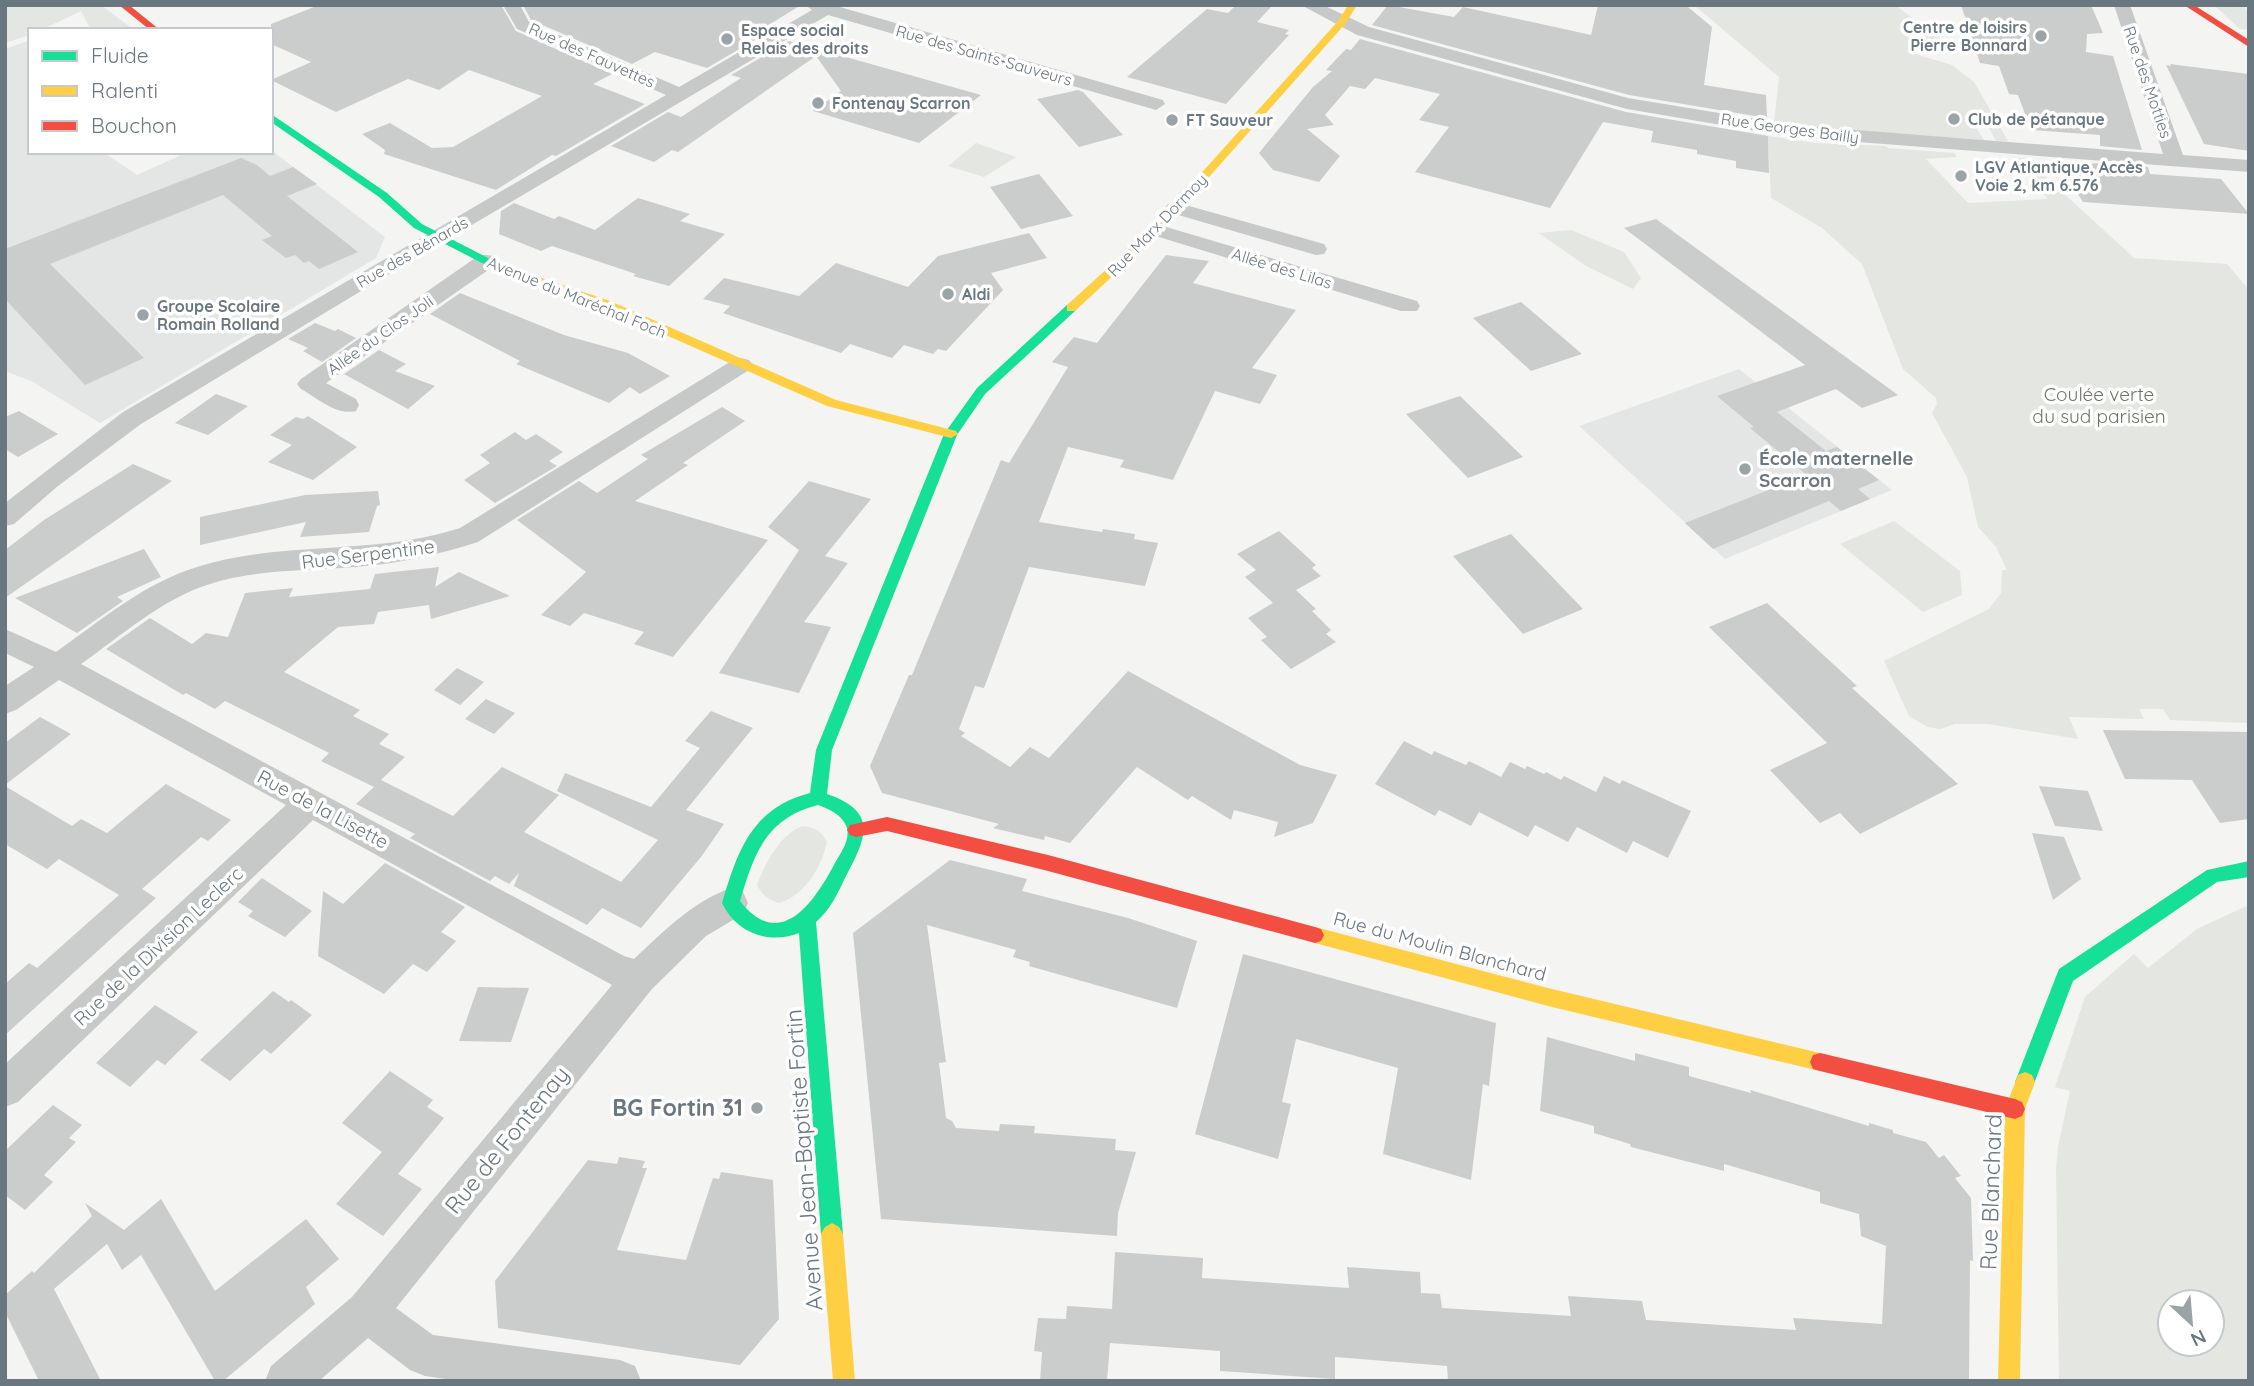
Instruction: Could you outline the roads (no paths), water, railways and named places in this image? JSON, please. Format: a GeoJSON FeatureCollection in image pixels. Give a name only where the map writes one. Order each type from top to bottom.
{"type":"FeatureCollection","features":[{"type":"Feature","properties":{"kind":"main road"},"geometry":{"type":"LineString","coordinates":[[123,5],[153,28]]}},
{"type":"Feature","properties":{"kind":"main road"},"geometry":{"type":"LineString","coordinates":[[2188,5],[2245,39]]}},
{"type":"Feature","properties":{"kind":"main road"},"geometry":{"type":"LineString","coordinates":[[2208,5],[2245,39]]}},
{"type":"Feature","properties":{"kind":"main road","name":"Rue Marx Dormoy"},"geometry":{"type":"LineString","coordinates":[[818,798],[824,750],[951,434],[981,391],[1156,230],[1348,13]]}},
{"type":"Feature","properties":{"kind":"main road","name":"Avenue du Maréchal Foch"},"geometry":{"type":"LineString","coordinates":[[273,118],[383,195],[418,226],[486,261],[606,304],[832,403],[951,434]]}},
{"type":"Feature","properties":{"kind":"main road"},"geometry":{"type":"LineString","coordinates":[[818,798],[834,803],[847,812],[856,830],[854,844],[831,890],[808,927],[759,931],[739,919],[731,903],[738,875],[776,816],[791,806],[818,798]]}},
{"type":"Feature","properties":{"kind":"main road","name":"Rue du Moulin Blanchard"},"geometry":{"type":"LineString","coordinates":[[856,830],[887,824],[1074,870],[1548,997],[2015,1109]]}},
{"type":"Feature","properties":{"kind":"main road","name":"Rue Blanchard"},"geometry":{"type":"LineString","coordinates":[[2009,1381],[2015,1109],[2066,975],[2213,875],[2249,869]]}},
{"type":"Feature","properties":{"kind":"main road","name":"Avenue Jean-Baptiste Fortin"},"geometry":{"type":"LineString","coordinates":[[808,927],[844,1381]]}},
{"type":"Feature","properties":{"kind":"street","name":"Rue des Fauvettes"},"geometry":{"type":"LineString","coordinates":[[511,5],[523,25],[681,95]]}},
{"type":"Feature","properties":{"kind":"street","name":"Rue Georges Bailly"},"geometry":{"type":"LineString","coordinates":[[1309,5],[1348,13],[1363,31],[1627,103],[1820,134],[2249,166]]}},
{"type":"Feature","properties":{"kind":"street","name":"Rue des Motties"},"geometry":{"type":"LineString","coordinates":[[2122,5],[2174,159]]}},
{"type":"Feature","properties":{"kind":"street","name":"Rue des Bénards"},"geometry":{"type":"LineString","coordinates":[[5,517],[49,480],[132,418],[437,236],[681,95],[823,7]]}},
{"type":"Feature","properties":{"kind":"street","name":"Rue des Saints-Sauveurs"},"geometry":{"type":"LineString","coordinates":[[823,7],[1156,104]]}},
{"type":"Feature","properties":{"kind":"street"},"geometry":{"type":"LineString","coordinates":[[1175,208],[1316,249]]}},
{"type":"Feature","properties":{"kind":"street","name":"Allée des Lilas"},"geometry":{"type":"LineString","coordinates":[[1156,230],[1409,306]]}},
{"type":"Feature","properties":{"kind":"street","name":"Allée du Clos Joli"},"geometry":{"type":"LineString","coordinates":[[346,405],[309,384],[486,261]]}},
{"type":"Feature","properties":{"kind":"street","name":"Rue Serpentine"},"geometry":{"type":"LineString","coordinates":[[5,702],[168,589],[207,572],[418,550],[469,535],[741,365]]}},
{"type":"Feature","properties":{"kind":"street","name":"Rue de la Lisette"},"geometry":{"type":"LineString","coordinates":[[5,640],[81,677],[616,970],[640,977]]}},
{"type":"Feature","properties":{"kind":"street","name":"Rue de la Division Leclerc"},"geometry":{"type":"LineString","coordinates":[[5,1089],[311,802]]}},
{"type":"Feature","properties":{"kind":"street","name":"Rue de Fontenay"},"geometry":{"type":"LineString","coordinates":[[286,1381],[366,1312],[640,977],[694,925],[731,903]]}},
{"type":"Feature","properties":{"kind":"street"},"geometry":{"type":"LineString","coordinates":[[366,1312],[425,1355],[621,1381]]}},
{"type":"Feature","properties":{"kind":"place","name":"Centre de loisirs Pierre Bonnard"},"geometry":{"type":"Point","coordinates":[2041,36]}},
{"type":"Feature","properties":{"kind":"place","name":"Espace social Relais des droits"},"geometry":{"type":"Point","coordinates":[727,39]}},
{"type":"Feature","properties":{"kind":"place","name":"Fontenay Scarron"},"geometry":{"type":"Point","coordinates":[818,103]}},
{"type":"Feature","properties":{"kind":"place","name":"Club de pétanque"},"geometry":{"type":"Point","coordinates":[1954,119]}},
{"type":"Feature","properties":{"kind":"place","name":"FT Sauveur"},"geometry":{"type":"Point","coordinates":[1172,120]}},
{"type":"Feature","properties":{"kind":"place","name":"LGV Atlantique, Accès Voie 2, km 6.576"},"geometry":{"type":"Point","coordinates":[1961,176]}},
{"type":"Feature","properties":{"kind":"place","name":"Aldi"},"geometry":{"type":"Point","coordinates":[948,294]}},
{"type":"Feature","properties":{"kind":"place","name":"Groupe Scolaire Romain Rolland"},"geometry":{"type":"Point","coordinates":[143,315]}},
{"type":"Feature","properties":{"kind":"place","name":"École maternelle Scarron"},"geometry":{"type":"Point","coordinates":[1745,469]}},
{"type":"Feature","properties":{"kind":"place","name":"BG Fortin 31"},"geometry":{"type":"Point","coordinates":[757,1108]}},
{"type":"Feature","properties":{"kind":"park label","name":"Coulée verte du sud parisien"},"geometry":{"type":"Point","coordinates":[2099,405]}}]}
